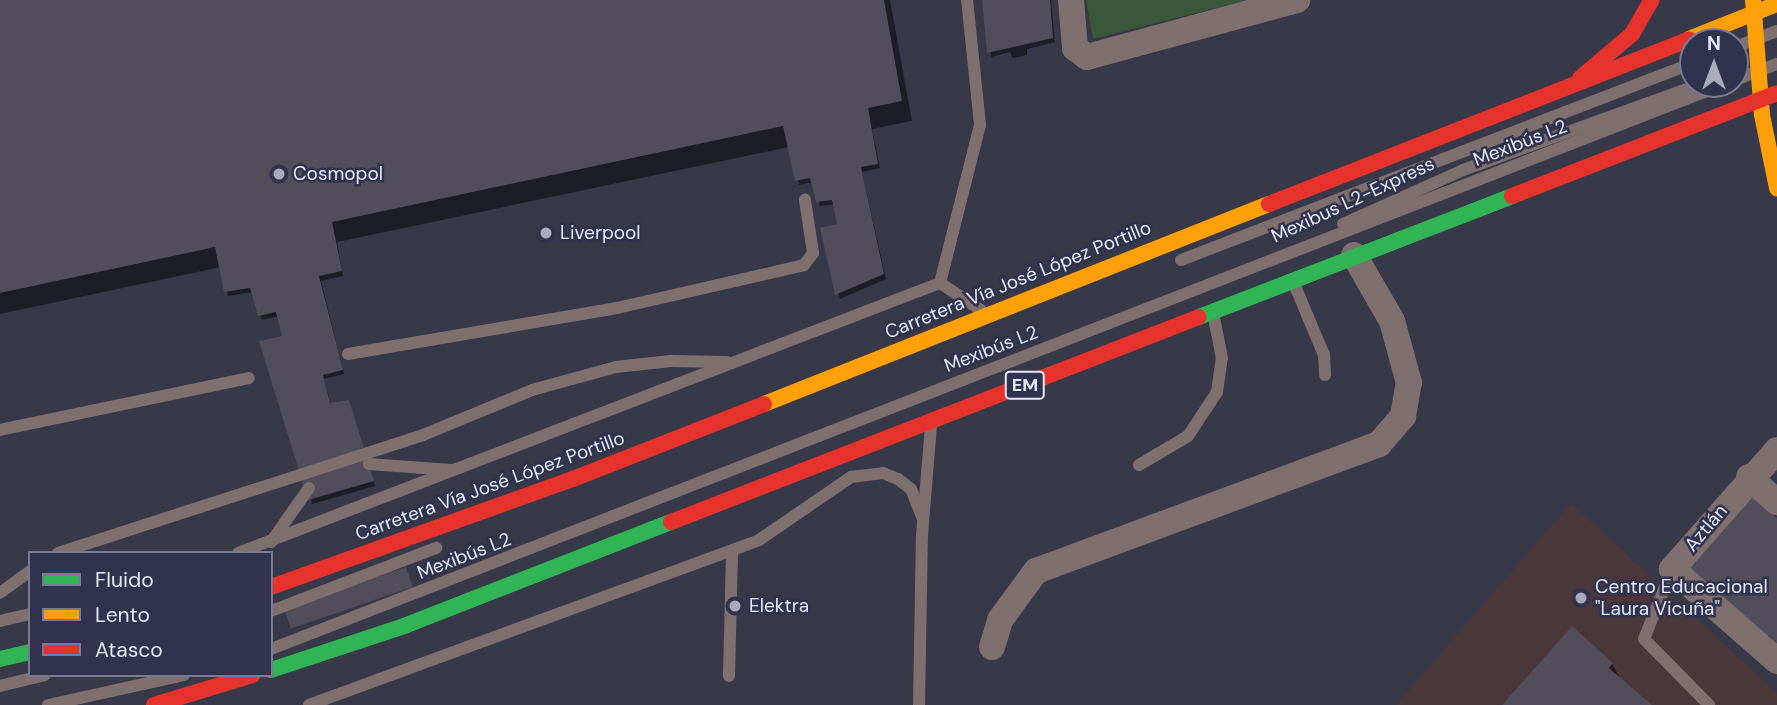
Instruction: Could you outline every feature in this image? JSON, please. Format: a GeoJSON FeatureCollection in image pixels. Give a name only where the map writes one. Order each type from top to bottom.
{"type":"FeatureCollection","features":[{"type":"Feature","properties":{"kind":"main road"},"geometry":{"type":"LineString","coordinates":[[1580,78],[1632,34],[1652,0]]}},
{"type":"Feature","properties":{"kind":"main road","name":"Carretera Vía José López Portillo"},"geometry":{"type":"LineString","coordinates":[[273,586],[573,479],[989,315],[1755,6],[1777,4]]}},
{"type":"Feature","properties":{"kind":"main road"},"geometry":{"type":"LineString","coordinates":[[1755,6],[1760,99],[1777,188]]}},
{"type":"Feature","properties":{"kind":"main road","name":"EM"},"geometry":{"type":"LineString","coordinates":[[273,669],[404,626],[1292,279],[1777,93]]}},
{"type":"Feature","properties":{"kind":"main road"},"geometry":{"type":"LineString","coordinates":[[0,659],[28,652]]}},
{"type":"Feature","properties":{"kind":"main road"},"geometry":{"type":"LineString","coordinates":[[154,705],[246,677]]}},
{"type":"Feature","properties":{"kind":"street"},"geometry":{"type":"LineString","coordinates":[[1070,0],[1079,54],[1087,57],[1297,0]]}},
{"type":"Feature","properties":{"kind":"street"},"geometry":{"type":"LineString","coordinates":[[992,647],[1000,620],[1036,571],[1379,444],[1404,416],[1409,383],[1392,321],[1354,255]]}},
{"type":"Feature","properties":{"kind":"street","name":"Aztlán"},"geometry":{"type":"LineString","coordinates":[[1777,450],[1749,477],[1672,569],[1777,661]]}},
{"type":"Feature","properties":{"kind":"street"},"geometry":{"type":"LineString","coordinates":[[1749,477],[1777,502]]}},
{"type":"Feature","properties":{"kind":"lane"},"geometry":{"type":"LineString","coordinates":[[940,283],[980,125],[967,0]]}},
{"type":"Feature","properties":{"kind":"lane"},"geometry":{"type":"LineString","coordinates":[[1749,42],[1777,32]]}},
{"type":"Feature","properties":{"kind":"lane"},"geometry":{"type":"LineString","coordinates":[[1749,74],[1777,64]]}},
{"type":"Feature","properties":{"kind":"lane","name":"Mexibús L2"},"geometry":{"type":"LineString","coordinates":[[1173,263],[1679,67]]}},
{"type":"Feature","properties":{"kind":"lane","name":"Mexibus L2-Express"},"geometry":{"type":"LineString","coordinates":[[1258,265],[1463,170],[1679,92]]}},
{"type":"Feature","properties":{"kind":"lane","name":"Mexibús L2"},"geometry":{"type":"LineString","coordinates":[[273,648],[1689,98]]}},
{"type":"Feature","properties":{"kind":"lane"},"geometry":{"type":"LineString","coordinates":[[348,354],[617,308],[804,265],[813,253],[805,200]]}},
{"type":"Feature","properties":{"kind":"lane"},"geometry":{"type":"LineString","coordinates":[[1292,279],[1320,345],[1325,375]]}},
{"type":"Feature","properties":{"kind":"lane"},"geometry":{"type":"LineString","coordinates":[[940,283],[989,315]]}},
{"type":"Feature","properties":{"kind":"lane"},"geometry":{"type":"LineString","coordinates":[[245,551],[940,283]]}},
{"type":"Feature","properties":{"kind":"lane"},"geometry":{"type":"LineString","coordinates":[[1139,465],[1188,436],[1217,392],[1223,358],[1213,310]]}},
{"type":"Feature","properties":{"kind":"lane"},"geometry":{"type":"LineString","coordinates":[[64,551],[423,435],[532,390],[616,367],[671,360],[734,362]]}},
{"type":"Feature","properties":{"kind":"lane"},"geometry":{"type":"LineString","coordinates":[[0,430],[249,378]]}},
{"type":"Feature","properties":{"kind":"lane"},"geometry":{"type":"LineString","coordinates":[[919,705],[923,519],[931,422]]}},
{"type":"Feature","properties":{"kind":"lane"},"geometry":{"type":"LineString","coordinates":[[837,486],[854,452]]}},
{"type":"Feature","properties":{"kind":"lane"},"geometry":{"type":"LineString","coordinates":[[369,464],[455,471]]}},
{"type":"Feature","properties":{"kind":"lane"},"geometry":{"type":"LineString","coordinates":[[309,705],[759,540],[837,486],[866,472],[883,473],[911,489],[923,519]]}},
{"type":"Feature","properties":{"kind":"lane"},"geometry":{"type":"LineString","coordinates":[[573,495],[600,485]]}},
{"type":"Feature","properties":{"kind":"lane"},"geometry":{"type":"LineString","coordinates":[[271,543],[309,488]]}},
{"type":"Feature","properties":{"kind":"lane","name":"Mexibús L2"},"geometry":{"type":"LineString","coordinates":[[273,610],[456,540]]}},
{"type":"Feature","properties":{"kind":"lane"},"geometry":{"type":"LineString","coordinates":[[729,676],[732,550]]}},
{"type":"Feature","properties":{"kind":"lane"},"geometry":{"type":"LineString","coordinates":[[1672,569],[1644,639],[1709,705]]}},
{"type":"Feature","properties":{"kind":"lane"},"geometry":{"type":"LineString","coordinates":[[0,593],[28,572]]}},
{"type":"Feature","properties":{"kind":"lane"},"geometry":{"type":"LineString","coordinates":[[0,621],[28,614]]}},
{"type":"Feature","properties":{"kind":"lane"},"geometry":{"type":"LineString","coordinates":[[0,686],[37,677]]}},
{"type":"Feature","properties":{"kind":"lane"},"geometry":{"type":"LineString","coordinates":[[48,705],[175,677]]}},
{"type":"Feature","properties":{"kind":"shaded area","name":"Centro Educacional \"Laura Vicuña\""},"geometry":{"type":"Polygon","coordinates":[[[1571,503],[1777,693],[1777,705],[1396,705],[1571,503]]]}},
{"type":"Feature","properties":{"kind":"green space"},"geometry":{"type":"Polygon","coordinates":[[[1086,0],[1247,0],[1093,39],[1086,0]]]}},
{"type":"Feature","properties":{"kind":"building","name":"Cosmopol"},"geometry":{"type":"Polygon","coordinates":[[[0,0],[884,0],[902,101],[868,108],[878,164],[861,167],[884,274],[835,295],[820,228],[837,224],[832,200],[816,202],[810,178],[795,181],[783,126],[332,222],[342,271],[319,276],[343,370],[323,375],[330,403],[349,400],[374,481],[308,500],[259,341],[282,336],[276,312],[258,316],[250,288],[224,292],[215,247],[0,293],[0,0]]]}},
{"type":"Feature","properties":{"kind":"building"},"geometry":{"type":"Polygon","coordinates":[[[982,0],[1050,0],[1053,38],[987,53],[982,0]]]}},
{"type":"Feature","properties":{"kind":"building"},"geometry":{"type":"Polygon","coordinates":[[[1749,493],[1777,518],[1777,649],[1683,567],[1749,493]]]}},
{"type":"Feature","properties":{"kind":"building"},"geometry":{"type":"Polygon","coordinates":[[[406,567],[413,587],[291,629],[284,609],[406,567]]]}},
{"type":"Feature","properties":{"kind":"building"},"geometry":{"type":"Polygon","coordinates":[[[1572,626],[1613,663],[1609,668],[1652,705],[1502,705],[1572,626]]]}},
{"type":"Feature","properties":{"kind":"traffic: fast"},"geometry":{"type":"LineString","coordinates":[[1199,317],[1512,196]]}},
{"type":"Feature","properties":{"kind":"traffic: fast"},"geometry":{"type":"LineString","coordinates":[[273,669],[404,626],[671,522]]}},
{"type":"Feature","properties":{"kind":"traffic: fast"},"geometry":{"type":"LineString","coordinates":[[0,659],[28,652]]}},
{"type":"Feature","properties":{"kind":"traffic: slow"},"geometry":{"type":"LineString","coordinates":[[1753,0],[1762,115],[1777,188]]}},
{"type":"Feature","properties":{"kind":"traffic: slow"},"geometry":{"type":"LineString","coordinates":[[1717,28],[1777,4]]}},
{"type":"Feature","properties":{"kind":"traffic: slow"},"geometry":{"type":"LineString","coordinates":[[764,404],[1269,204]]}},
{"type":"Feature","properties":{"kind":"traffic: jam"},"geometry":{"type":"LineString","coordinates":[[1580,78],[1632,34],[1652,0]]}},
{"type":"Feature","properties":{"kind":"traffic: jam"},"geometry":{"type":"LineString","coordinates":[[1269,204],[1679,43]]}},
{"type":"Feature","properties":{"kind":"traffic: jam"},"geometry":{"type":"LineString","coordinates":[[1512,196],[1777,93]]}},
{"type":"Feature","properties":{"kind":"traffic: jam"},"geometry":{"type":"LineString","coordinates":[[671,522],[1199,317]]}},
{"type":"Feature","properties":{"kind":"traffic: jam"},"geometry":{"type":"LineString","coordinates":[[273,586],[573,479],[764,404]]}},
{"type":"Feature","properties":{"kind":"traffic: jam"},"geometry":{"type":"LineString","coordinates":[[154,705],[246,677]]}},
{"type":"Feature","properties":{"kind":"place","name":"Cosmopol"},"geometry":{"type":"Point","coordinates":[279,174]}},
{"type":"Feature","properties":{"kind":"place","name":"Liverpool"},"geometry":{"type":"Point","coordinates":[546,233]}},
{"type":"Feature","properties":{"kind":"place","name":"Centro Educacional \"Laura Vicuña\""},"geometry":{"type":"Point","coordinates":[1581,598]}},
{"type":"Feature","properties":{"kind":"place","name":"Elektra"},"geometry":{"type":"Point","coordinates":[735,606]}}]}
